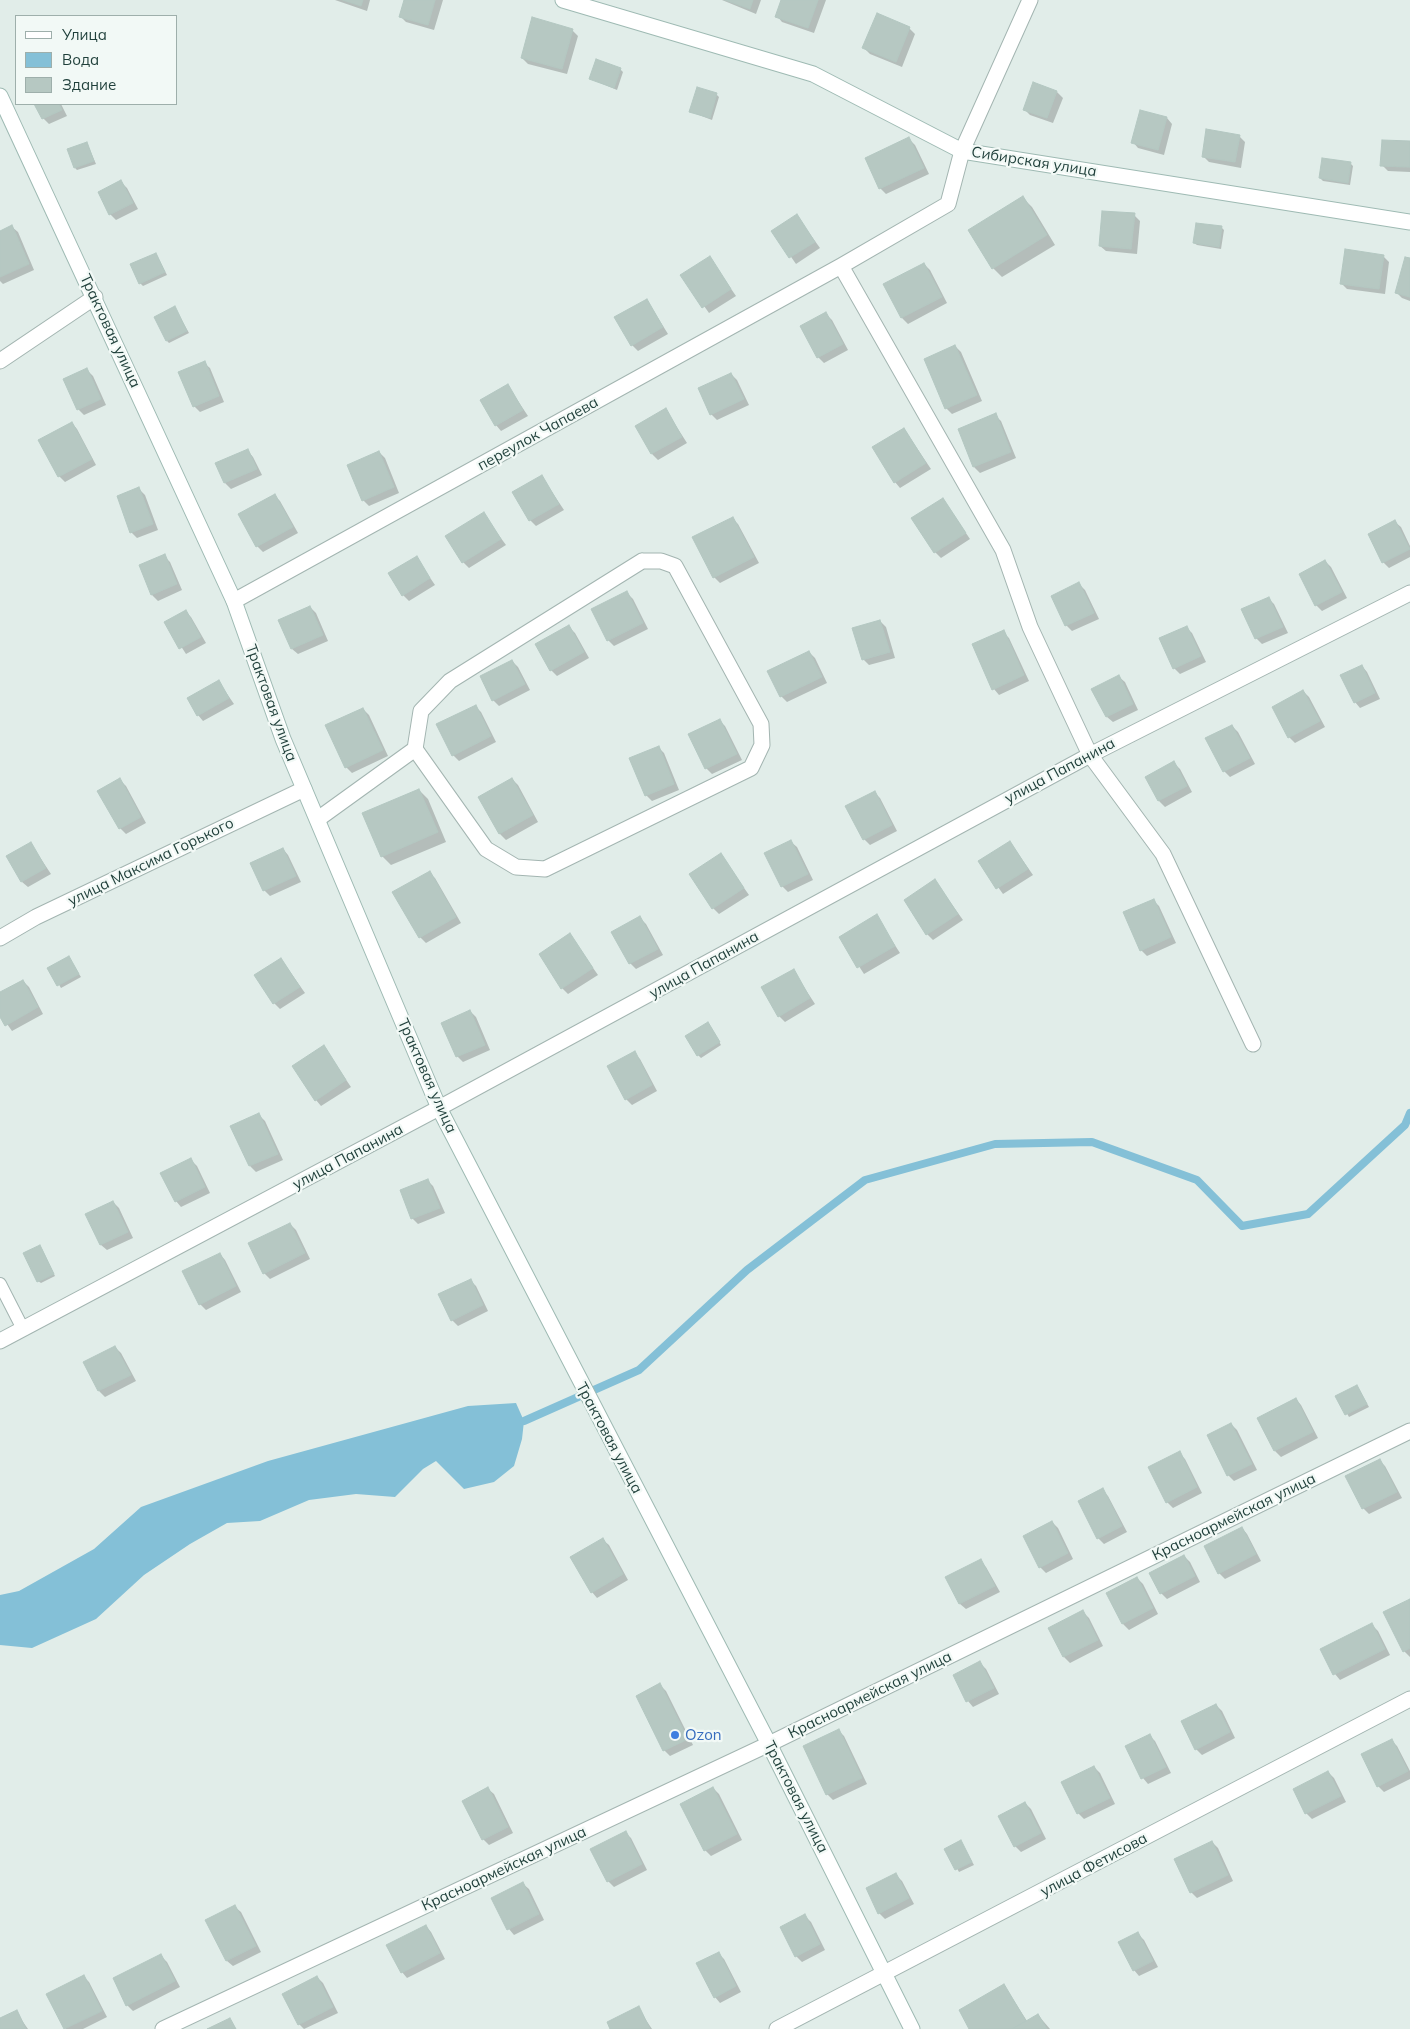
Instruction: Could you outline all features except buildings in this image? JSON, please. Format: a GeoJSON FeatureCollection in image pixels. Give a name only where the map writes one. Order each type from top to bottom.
{"type":"FeatureCollection","features":[{"type":"Feature","properties":{"kind":"street","name":"Сибирская улица"},"geometry":{"type":"LineString","coordinates":[[563,0],[813,74],[962,151],[1410,222]]}},
{"type":"Feature","properties":{"kind":"street","name":"переулок Чапаева"},"geometry":{"type":"LineString","coordinates":[[234,601],[841,266],[948,204],[962,151],[1030,0]]}},
{"type":"Feature","properties":{"kind":"street","name":"Трактовая улица"},"geometry":{"type":"LineString","coordinates":[[0,96],[95,297],[234,601],[283,739],[439,1108],[769,1744],[886,1973],[912,2029]]}},
{"type":"Feature","properties":{"kind":"street"},"geometry":{"type":"LineString","coordinates":[[841,266],[1003,550],[1030,627],[1090,755],[1163,854],[1253,1044]]}},
{"type":"Feature","properties":{"kind":"street"},"geometry":{"type":"LineString","coordinates":[[0,361],[95,297]]}},
{"type":"Feature","properties":{"kind":"street"},"geometry":{"type":"LineString","coordinates":[[318,819],[415,749],[421,711],[450,681],[642,561],[661,561],[675,566],[761,724],[762,746],[750,768],[545,869],[516,867],[486,849],[415,749]]}},
{"type":"Feature","properties":{"kind":"street","name":"улица Папанина"},"geometry":{"type":"LineString","coordinates":[[0,1340],[439,1108],[1090,755],[1410,593]]}},
{"type":"Feature","properties":{"kind":"street","name":"улица Максима Горького"},"geometry":{"type":"LineString","coordinates":[[0,938],[36,917],[304,788]]}},
{"type":"Feature","properties":{"kind":"street","name":"Красноармейская улица"},"geometry":{"type":"LineString","coordinates":[[163,2029],[769,1744],[1410,1431]]}},
{"type":"Feature","properties":{"kind":"street","name":"улица Фетисова"},"geometry":{"type":"LineString","coordinates":[[777,2029],[1410,1699]]}},
{"type":"Feature","properties":{"kind":"lane"},"geometry":{"type":"LineString","coordinates":[[0,1284],[23,1329]]}},
{"type":"Feature","properties":{"kind":"water"},"geometry":{"type":"Polygon","coordinates":[[[516,1403],[524,1421],[522,1439],[514,1466],[494,1482],[464,1489],[436,1461],[423,1469],[395,1497],[356,1494],[309,1500],[260,1521],[227,1523],[190,1544],[144,1575],[96,1619],[32,1648],[0,1645],[0,1595],[19,1591],[94,1549],[141,1507],[268,1461],[468,1406],[516,1403]]]}},
{"type":"Feature","properties":{"kind":"waterway"},"geometry":{"type":"LineString","coordinates":[[524,1421],[639,1370],[747,1270],[865,1180],[995,1144],[1092,1142],[1197,1180],[1242,1226],[1308,1214],[1405,1125],[1410,1113]]}},
{"type":"Feature","properties":{"kind":"place","name":"Ozon"},"geometry":{"type":"Point","coordinates":[675,1735]}}]}
